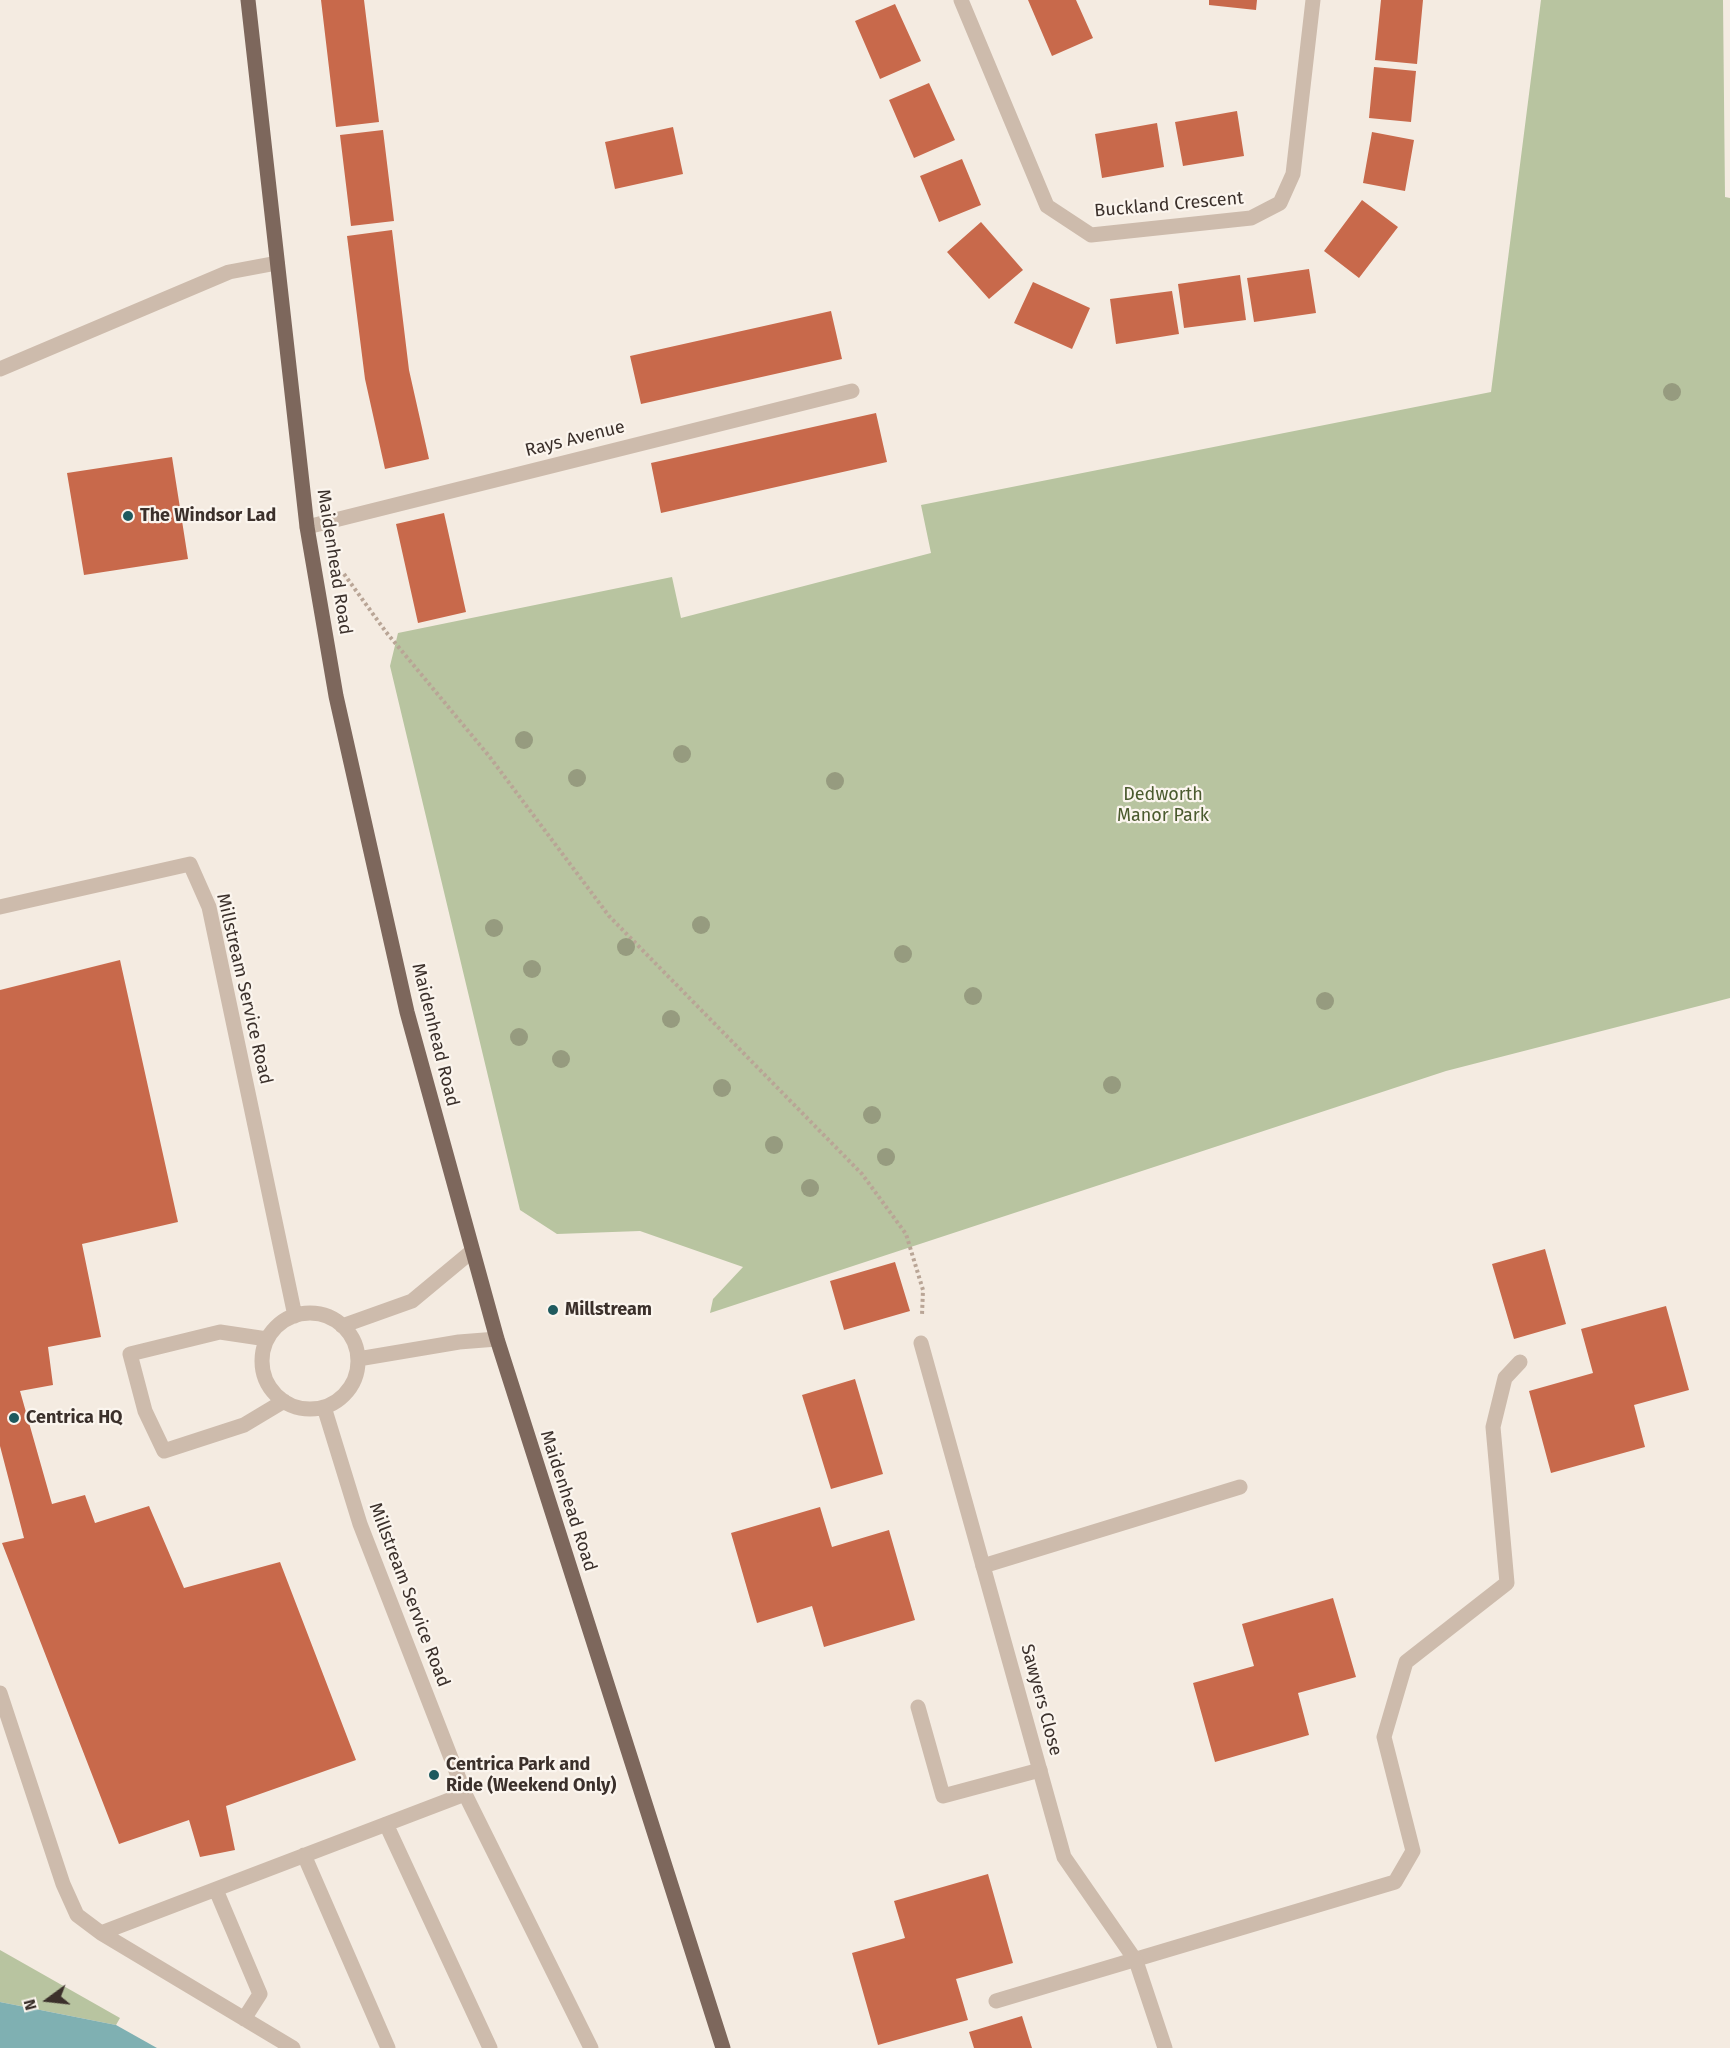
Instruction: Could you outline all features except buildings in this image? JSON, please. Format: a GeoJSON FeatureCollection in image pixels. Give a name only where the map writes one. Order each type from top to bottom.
{"type":"FeatureCollection","features":[{"type":"Feature","properties":{"kind":"main road","name":"Maidenhead Road"},"geometry":{"type":"LineString","coordinates":[[248,0],[312,558],[336,696],[407,1012],[471,1252],[497,1339],[723,2048]]}},
{"type":"Feature","properties":{"kind":"street","name":"Buckland Crescent"},"geometry":{"type":"LineString","coordinates":[[961,0],[1047,206],[1091,235],[1251,218],[1280,203],[1293,174],[1312,0]]}},
{"type":"Feature","properties":{"kind":"street"},"geometry":{"type":"LineString","coordinates":[[0,369],[229,272],[277,263]]}},
{"type":"Feature","properties":{"kind":"street","name":"Rays Avenue"},"geometry":{"type":"LineString","coordinates":[[307,526],[852,391]]}},
{"type":"Feature","properties":{"kind":"street","name":"Millstream Service Road"},"geometry":{"type":"LineString","coordinates":[[0,908],[190,864],[209,907],[295,1316]]}},
{"type":"Feature","properties":{"kind":"street"},"geometry":{"type":"LineString","coordinates":[[342,1326],[412,1301],[471,1252]]}},
{"type":"Feature","properties":{"kind":"street"},"geometry":{"type":"LineString","coordinates":[[322,1314],[342,1326],[351,1336],[358,1359],[352,1386],[343,1396],[324,1407],[309,1410],[284,1401],[273,1392],[266,1379],[262,1365],[267,1339],[284,1321],[295,1316],[322,1314]]}},
{"type":"Feature","properties":{"kind":"street"},"geometry":{"type":"LineString","coordinates":[[267,1339],[220,1332],[130,1354],[146,1411],[164,1451],[244,1425],[284,1401]]}},
{"type":"Feature","properties":{"kind":"street"},"geometry":{"type":"LineString","coordinates":[[358,1359],[459,1342],[497,1339]]}},
{"type":"Feature","properties":{"kind":"street","name":"Sawyers Close"},"geometry":{"type":"LineString","coordinates":[[921,1343],[1064,1857],[1136,1961],[1165,2048]]}},
{"type":"Feature","properties":{"kind":"street"},"geometry":{"type":"LineString","coordinates":[[996,2001],[1395,1882],[1413,1851],[1384,1737],[1406,1662],[1507,1584],[1493,1427],[1505,1378],[1520,1362]]}},
{"type":"Feature","properties":{"kind":"street","name":"Millstream Service Road"},"geometry":{"type":"LineString","coordinates":[[324,1407],[360,1524],[465,1794],[591,2048]]}},
{"type":"Feature","properties":{"kind":"street"},"geometry":{"type":"LineString","coordinates":[[983,1566],[1240,1487]]}},
{"type":"Feature","properties":{"kind":"street"},"geometry":{"type":"LineString","coordinates":[[0,1693],[63,1884],[77,1915],[101,1933],[293,2048]]}},
{"type":"Feature","properties":{"kind":"street"},"geometry":{"type":"LineString","coordinates":[[918,1707],[943,1796],[1040,1770]]}},
{"type":"Feature","properties":{"kind":"street"},"geometry":{"type":"LineString","coordinates":[[101,1933],[465,1794]]}},
{"type":"Feature","properties":{"kind":"street"},"geometry":{"type":"LineString","coordinates":[[386,1824],[490,2048]]}},
{"type":"Feature","properties":{"kind":"street"},"geometry":{"type":"LineString","coordinates":[[304,1856],[388,2048]]}},
{"type":"Feature","properties":{"kind":"street"},"geometry":{"type":"LineString","coordinates":[[216,1890],[260,1994],[244,2019]]}},
{"type":"Feature","properties":{"kind":"path"},"geometry":{"type":"LineString","coordinates":[[312,558],[336,562],[386,632],[489,756],[609,916],[862,1174],[906,1234],[922,1290],[921,1343]]}},
{"type":"Feature","properties":{"kind":"green space","name":"Dedworth Manor Park"},"geometry":{"type":"Polygon","coordinates":[[[1541,0],[1723,0],[1725,197],[1730,198],[1730,998],[1446,1071],[710,1313],[713,1299],[743,1267],[640,1231],[557,1234],[520,1210],[390,666],[398,633],[672,577],[681,618],[931,553],[921,505],[1491,392],[1541,0]]]}},
{"type":"Feature","properties":{"kind":"green space"},"geometry":{"type":"Polygon","coordinates":[[[0,1950],[120,2018],[116,2025],[0,2002],[0,1950]]]}},
{"type":"Feature","properties":{"kind":"water"},"geometry":{"type":"Polygon","coordinates":[[[0,2002],[116,2025],[157,2048],[0,2048],[0,2002]]]}},
{"type":"Feature","properties":{"kind":"place","name":"The Windsor Lad"},"geometry":{"type":"Point","coordinates":[128,516]}},
{"type":"Feature","properties":{"kind":"place","name":"Millstream"},"geometry":{"type":"Point","coordinates":[553,1310]}},
{"type":"Feature","properties":{"kind":"place","name":"Centrica HQ"},"geometry":{"type":"Point","coordinates":[14,1418]}},
{"type":"Feature","properties":{"kind":"place","name":"Centrica Park and Ride (Weekend Only)"},"geometry":{"type":"Point","coordinates":[434,1775]}}]}
